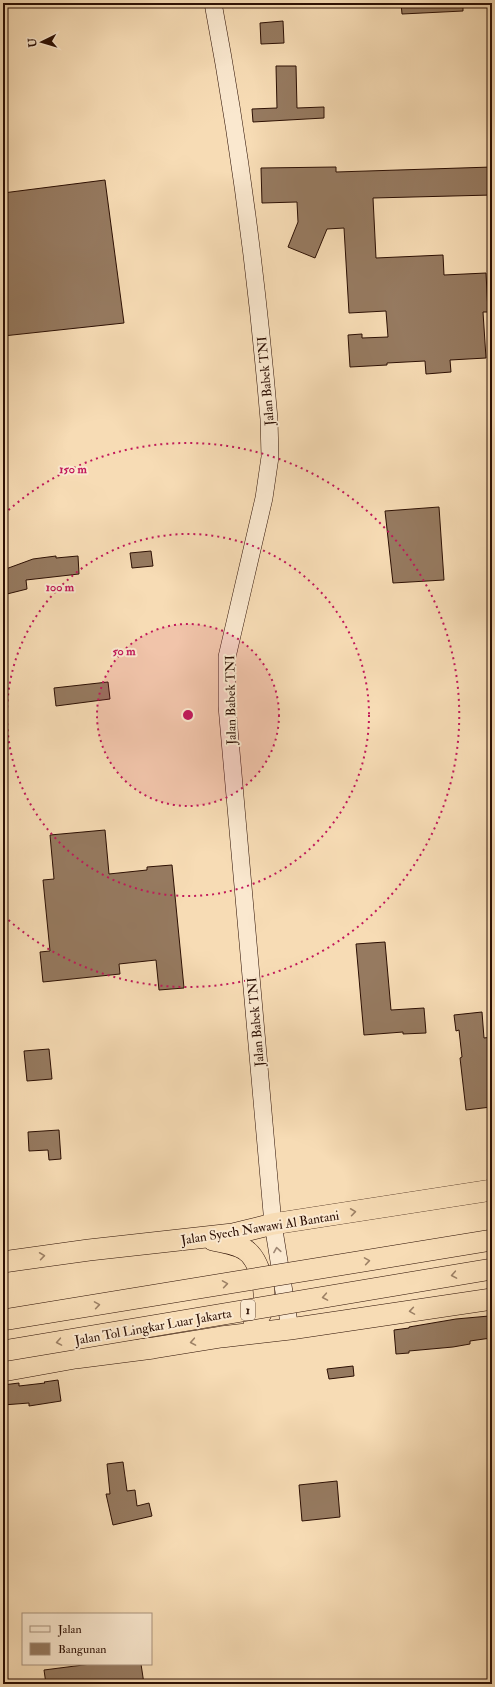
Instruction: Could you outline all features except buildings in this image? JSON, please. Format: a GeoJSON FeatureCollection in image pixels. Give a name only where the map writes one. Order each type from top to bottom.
{"type":"FeatureCollection","features":[{"type":"Feature","properties":{"kind":"highway","name":"Jalan Syech Nawawi Al Bantani"},"geometry":{"type":"LineString","coordinates":[[3,1262],[89,1250],[233,1234],[273,1224],[492,1190]]}},
{"type":"Feature","properties":{"kind":"highway"},"geometry":{"type":"LineString","coordinates":[[204,1238],[243,1248],[250,1254],[258,1266],[264,1286],[263,1310],[259,1317],[255,1321],[221,1337]]}},
{"type":"Feature","properties":{"kind":"highway","name":"1"},"geometry":{"type":"LineString","coordinates":[[3,1320],[492,1240]]}},
{"type":"Feature","properties":{"kind":"highway","name":"Jalan Tol Lingkar Luar Jakarta"},"geometry":{"type":"LineString","coordinates":[[3,1351],[492,1269]]}},
{"type":"Feature","properties":{"kind":"highway"},"geometry":{"type":"LineString","coordinates":[[3,1371],[74,1358],[153,1348],[221,1337],[290,1330],[492,1298]]}},
{"type":"Feature","properties":{"kind":"street","name":"Jalan Babek TNI"},"geometry":{"type":"LineString","coordinates":[[213,3],[232,105],[270,418],[270,457],[264,498],[227,657],[227,706],[273,1224],[290,1330]]}}]}
